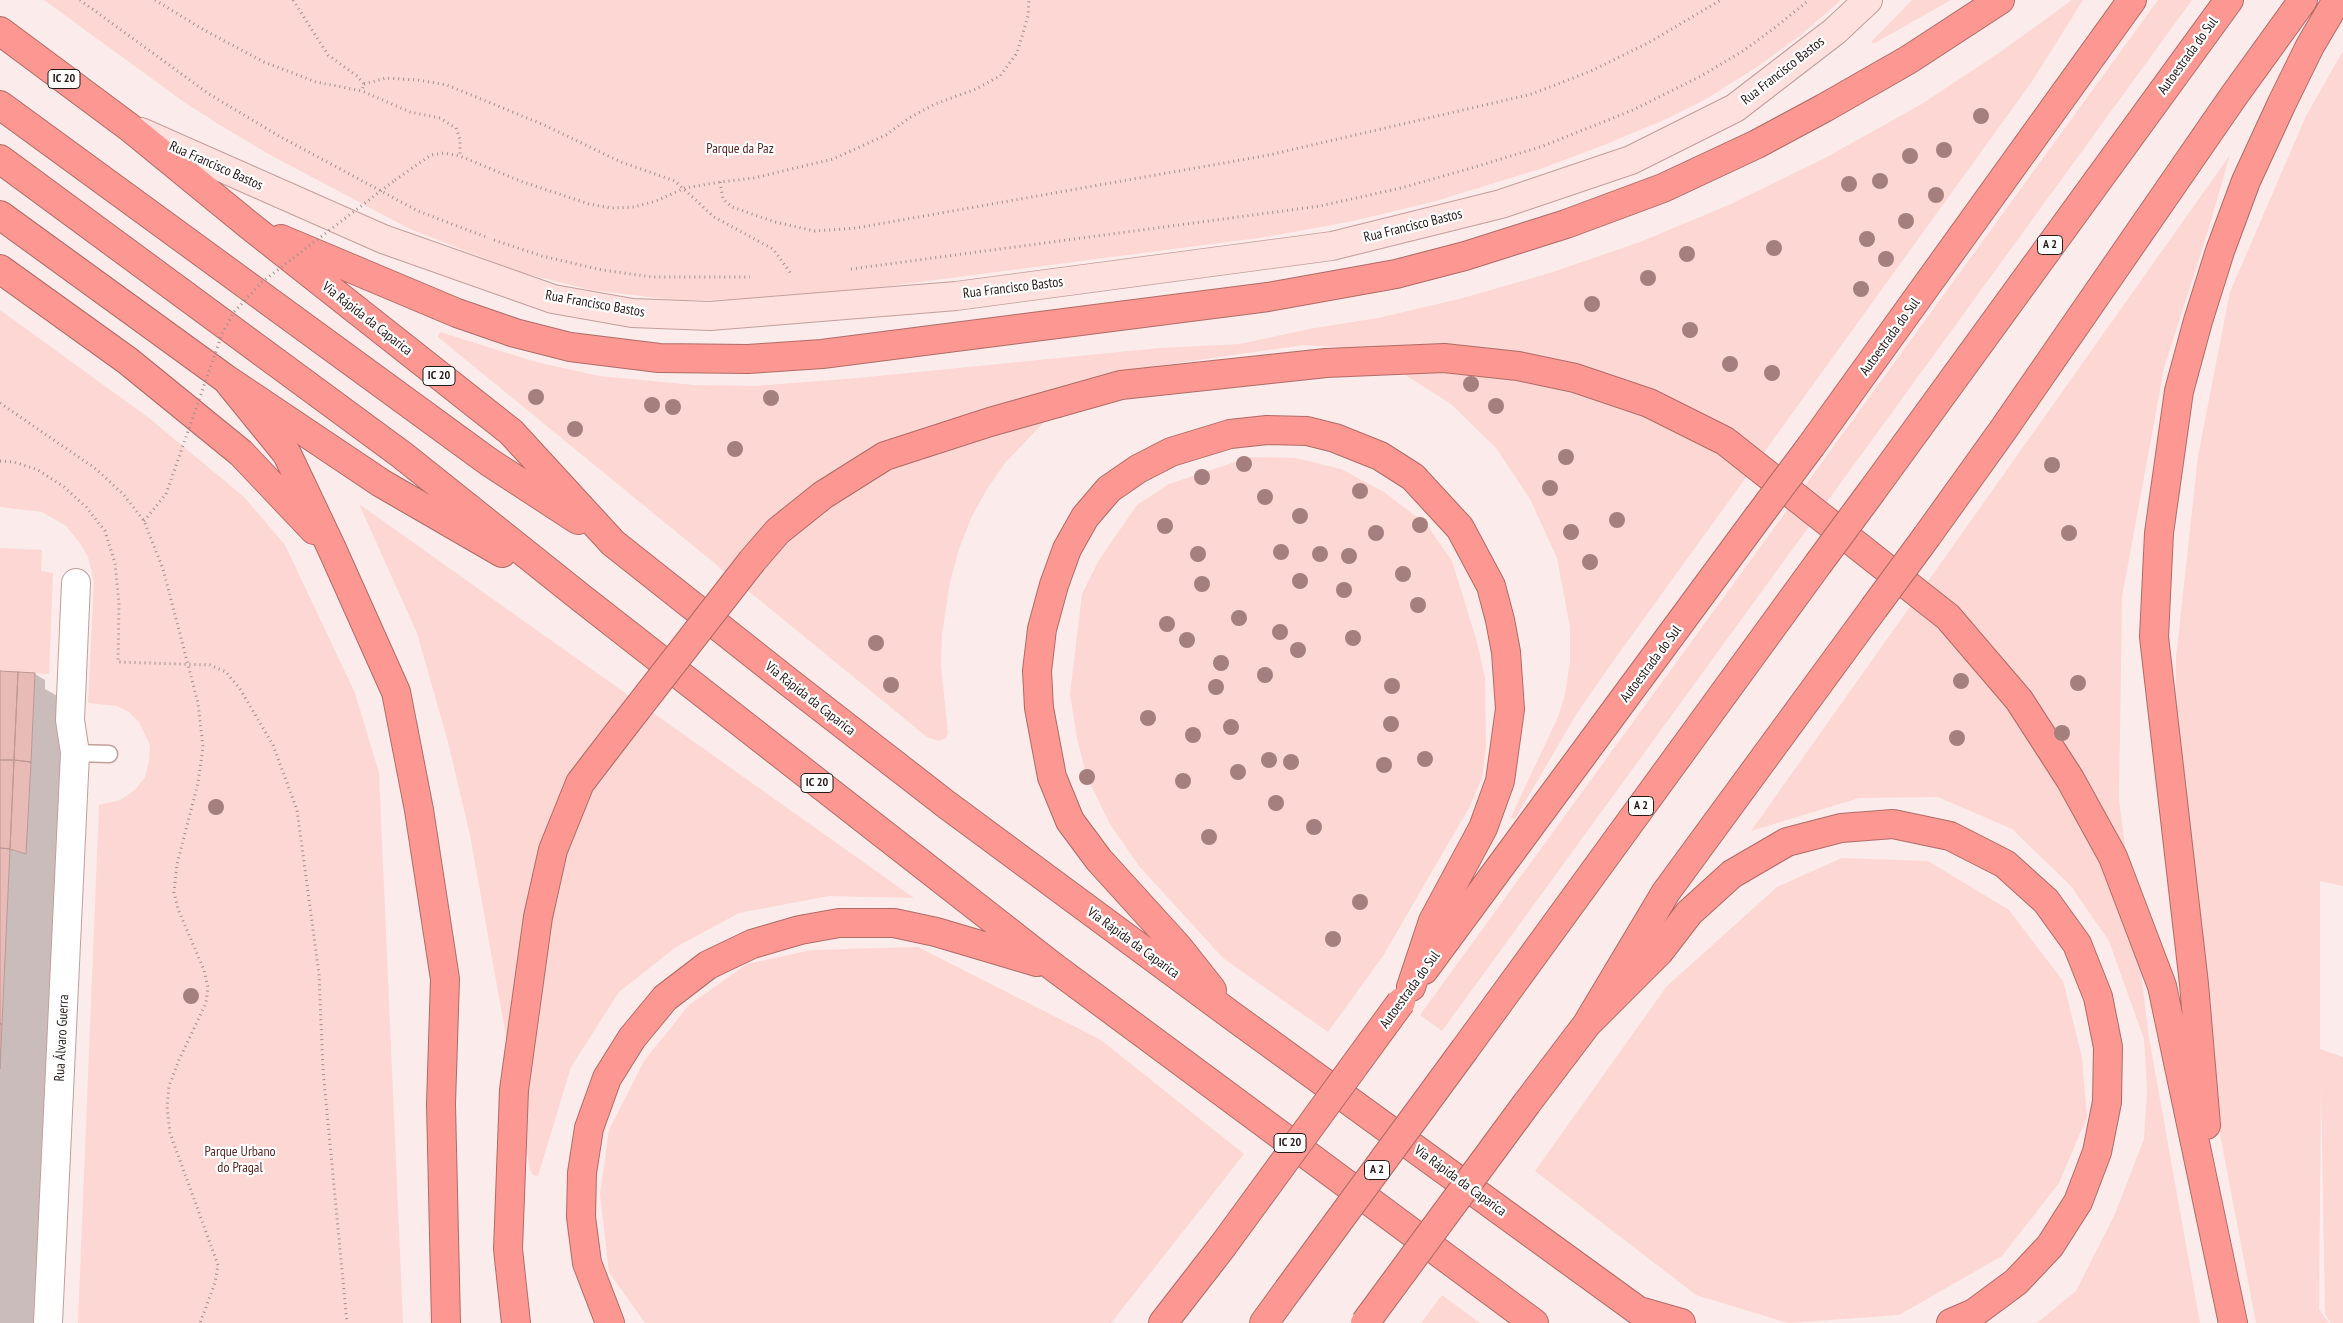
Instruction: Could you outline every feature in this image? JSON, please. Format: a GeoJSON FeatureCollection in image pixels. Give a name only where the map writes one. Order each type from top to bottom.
{"type":"FeatureCollection","features":[{"type":"Feature","properties":{"kind":"highway"},"geometry":{"type":"LineString","coordinates":[[250,226],[488,324],[563,346],[631,356],[720,360],[822,354],[1167,311],[1310,291],[1396,274],[1474,253],[1629,201],[1697,174],[1790,127],[1891,70],[2000,0]]}},
{"type":"Feature","properties":{"kind":"highway","name":"Autoestrada do Sul"},"geometry":{"type":"LineString","coordinates":[[1163,1323],[1222,1247],[1406,994],[1811,446],[2132,0]]}},
{"type":"Feature","properties":{"kind":"highway","name":"Autoestrada do Sul"},"geometry":{"type":"LineString","coordinates":[[1264,1323],[1466,1049],[2229,0]]}},
{"type":"Feature","properties":{"kind":"highway"},"geometry":{"type":"LineString","coordinates":[[1365,1323],[1587,1024],[1666,892],[2003,430],[2232,97],[2303,0]]}},
{"type":"Feature","properties":{"kind":"highway"},"geometry":{"type":"LineString","coordinates":[[2215,1243],[2194,984],[2154,637],[2160,533],[2179,391],[2220,251],[2246,182],[2282,103],[2310,46],[2337,0]]}},
{"type":"Feature","properties":{"kind":"highway","name":"Via Rápida da Caparica"},"geometry":{"type":"LineString","coordinates":[[0,31],[128,127],[511,432],[613,543],[947,806],[1647,1317],[1681,1323]]}},
{"type":"Feature","properties":{"kind":"highway"},"geometry":{"type":"LineString","coordinates":[[0,106],[490,462],[613,543]]}},
{"type":"Feature","properties":{"kind":"highway","name":"IC 20"},"geometry":{"type":"LineString","coordinates":[[0,160],[402,455],[580,597],[1055,968],[1530,1321]]}},
{"type":"Feature","properties":{"kind":"highway"},"geometry":{"type":"LineString","coordinates":[[0,215],[226,379],[381,483],[580,597]]}},
{"type":"Feature","properties":{"kind":"highway"},"geometry":{"type":"LineString","coordinates":[[0,269],[128,362],[241,453],[332,549]]}},
{"type":"Feature","properties":{"kind":"highway"},"geometry":{"type":"LineString","coordinates":[[516,1323],[508,1249],[514,1090],[538,916],[553,850],[580,782],[752,561],[778,531],[808,507],[885,456],[990,422],[1120,385],[1326,363],[1444,358],[1518,366],[1575,378],[1649,404],[1725,441],[1948,617],[2019,700],[2070,779],[2113,856],[2162,986],[2233,1323]]}},
{"type":"Feature","properties":{"kind":"highway"},"geometry":{"type":"LineString","coordinates":[[226,379],[287,454],[396,692],[419,810],[445,979],[440,1104],[446,1323]]}},
{"type":"Feature","properties":{"kind":"highway"},"geometry":{"type":"LineString","coordinates":[[1231,1015],[1178,947],[1099,860],[1070,821],[1052,777],[1039,708],[1037,671],[1042,629],[1054,585],[1068,549],[1091,510],[1109,489],[1138,469],[1171,452],[1230,434],[1266,430],[1307,431],[1334,438],[1380,456],[1414,477],[1460,528],[1491,586],[1506,652],[1510,709],[1500,781],[1483,828],[1433,921],[1406,994]]}},
{"type":"Feature","properties":{"kind":"highway"},"geometry":{"type":"LineString","coordinates":[[1587,1024],[1659,952],[1689,913],[1703,900],[1732,874],[1787,842],[1841,828],[1893,824],[1950,836],[2005,864],[2046,900],[2077,944],[2098,997],[2108,1047],[2107,1102],[2097,1152],[2078,1202],[2050,1246],[2016,1282],[1974,1313],[1952,1323]]}},
{"type":"Feature","properties":{"kind":"highway"},"geometry":{"type":"LineString","coordinates":[[610,1323],[587,1263],[581,1217],[582,1173],[589,1128],[607,1078],[632,1038],[665,998],[708,966],[752,944],[800,930],[839,923],[894,923],[936,932],[1055,968]]}},
{"type":"Feature","properties":{"kind":"street","name":"Rua Francisco Bastos"},"geometry":{"type":"LineString","coordinates":[[128,127],[383,240],[553,299],[632,313],[710,316],[956,296],[1332,246],[1501,204],[1631,160],[1736,108],[1834,31],[1868,0]]}},
{"type":"Feature","properties":{"kind":"street","name":"Rua Álvaro Guerra"},"geometry":{"type":"LineString","coordinates":[[48,1323],[75,753],[70,720],[76,583]]}},
{"type":"Feature","properties":{"kind":"lane"},"geometry":{"type":"LineString","coordinates":[[75,753],[109,754]]}},
{"type":"Feature","properties":{"kind":"path"},"geometry":{"type":"LineString","coordinates":[[80,0],[209,94],[341,171],[418,210],[490,239],[542,256],[602,270],[652,278],[753,277]]}},
{"type":"Feature","properties":{"kind":"path"},"geometry":{"type":"LineString","coordinates":[[155,0],[204,30],[264,62],[316,82],[362,91],[410,112],[440,118],[456,128],[460,139],[460,156]]}},
{"type":"Feature","properties":{"kind":"path"},"geometry":{"type":"LineString","coordinates":[[293,0],[328,54],[357,76],[364,84]]}},
{"type":"Feature","properties":{"kind":"path"},"geometry":{"type":"LineString","coordinates":[[144,521],[166,494],[222,334],[234,312],[262,282],[394,180],[431,155],[444,153],[460,156],[520,181],[590,204],[611,208],[634,207],[656,201],[685,188],[754,178],[833,159],[886,135],[909,118],[935,104],[989,83],[1005,70],[1017,53],[1028,16],[1029,0]]}},
{"type":"Feature","properties":{"kind":"path"},"geometry":{"type":"LineString","coordinates":[[720,182],[723,199],[732,207],[775,222],[815,231],[856,228],[1269,155],[1532,94],[1591,72],[1721,0]]}},
{"type":"Feature","properties":{"kind":"path"},"geometry":{"type":"LineString","coordinates":[[846,270],[1320,206],[1401,188],[1475,168],[1543,146],[1624,114],[1701,76],[1750,46],[1809,0]]}},
{"type":"Feature","properties":{"kind":"path"},"geometry":{"type":"LineString","coordinates":[[364,84],[386,78],[418,80],[447,85],[544,125],[621,162],[676,180],[692,198],[714,217],[773,249],[792,276]]}},
{"type":"Feature","properties":{"kind":"path"},"geometry":{"type":"LineString","coordinates":[[362,91],[364,84]]}},
{"type":"Feature","properties":{"kind":"path"},"geometry":{"type":"LineString","coordinates":[[782,276],[801,275]]}},
{"type":"Feature","properties":{"kind":"path"},"geometry":{"type":"LineString","coordinates":[[0,403],[96,469],[124,495],[144,521],[163,568],[198,703],[204,747],[198,783],[176,864],[174,892],[178,909],[204,970],[208,986],[206,1004],[168,1086],[167,1107],[170,1134],[218,1265],[215,1283],[200,1323]]}},
{"type":"Feature","properties":{"kind":"path"},"geometry":{"type":"LineString","coordinates":[[188,666],[210,665],[226,672],[240,689],[273,746],[297,810],[319,974],[323,1070],[347,1323]]}},
{"type":"Feature","properties":{"kind":"green space","name":"Parque da Paz"},"geometry":{"type":"Polygon","coordinates":[[[44,0],[1841,0],[1802,34],[1757,67],[1706,99],[1666,119],[1543,168],[1436,201],[1353,221],[1266,237],[858,290],[752,299],[675,300],[591,290],[519,272],[410,229],[274,157],[223,127],[184,102],[44,0]]]}},
{"type":"Feature","properties":{"kind":"green space"},"geometry":{"type":"Polygon","coordinates":[[[1912,0],[1951,0],[1873,44],[1872,41],[1912,0]]]}},
{"type":"Feature","properties":{"kind":"green space"},"geometry":{"type":"Polygon","coordinates":[[[2072,0],[2083,0],[2033,80],[1614,660],[1577,713],[1515,819],[1511,817],[1558,717],[1565,695],[1570,662],[1570,627],[1557,558],[1530,499],[1496,448],[1451,404],[1399,371],[1373,359],[1336,347],[1303,345],[1157,366],[1092,385],[1047,419],[1005,463],[987,489],[972,516],[959,549],[950,582],[942,634],[941,666],[948,733],[946,738],[938,741],[927,737],[438,337],[440,332],[536,362],[599,376],[694,385],[755,386],[858,378],[1160,348],[1240,344],[1309,329],[1378,318],[1463,298],[1550,273],[1640,242],[1731,204],[1825,158],[1920,105],[1999,53],[2072,0]]]}},
{"type":"Feature","properties":{"kind":"green space"},"geometry":{"type":"Polygon","coordinates":[[[2158,0],[2192,0],[1442,1031],[1420,1015],[2158,0]]]}},
{"type":"Feature","properties":{"kind":"green space"},"geometry":{"type":"Polygon","coordinates":[[[2343,51],[2343,886],[2320,881],[2320,1049],[2343,1057],[2343,1323],[2331,1323],[2325,1314],[2321,1086],[2319,1309],[2329,1323],[2256,1323],[2199,1024],[2173,806],[2176,658],[2198,456],[2230,292],[2306,116],[2343,51]]]}},
{"type":"Feature","properties":{"kind":"green space"},"geometry":{"type":"Polygon","coordinates":[[[2230,155],[2164,368],[2122,597],[2119,800],[2149,1038],[2200,1323],[2037,1323],[2076,1291],[2115,1214],[2144,1139],[2147,1091],[2144,1039],[2109,941],[2071,886],[2012,829],[1938,797],[1859,798],[1751,831],[2230,155]]]}},
{"type":"Feature","properties":{"kind":"green space","name":"Parque Urbano do Pragal"},"geometry":{"type":"Polygon","coordinates":[[[0,310],[149,418],[244,497],[285,545],[355,693],[379,773],[403,1323],[78,1323],[99,805],[120,800],[135,790],[145,777],[150,745],[139,722],[129,712],[117,706],[88,703],[94,582],[88,557],[79,542],[66,526],[42,512],[0,507],[0,310]]]}},
{"type":"Feature","properties":{"kind":"green space"},"geometry":{"type":"Polygon","coordinates":[[[1250,457],[1296,458],[1341,469],[1384,492],[1427,525],[1452,561],[1477,642],[1485,678],[1486,747],[1482,778],[1470,806],[1383,956],[1328,1032],[1223,958],[1139,866],[1110,824],[1087,777],[1077,738],[1070,694],[1082,594],[1099,560],[1137,505],[1169,484],[1250,457]]]}},
{"type":"Feature","properties":{"kind":"green space"},"geometry":{"type":"Polygon","coordinates":[[[359,504],[914,898],[829,896],[739,913],[676,947],[619,992],[571,1067],[538,1176],[533,1175],[530,1170],[470,835],[448,742],[417,633],[359,504]]]}},
{"type":"Feature","properties":{"kind":"green space"},"geometry":{"type":"Polygon","coordinates":[[[0,548],[42,550],[41,571],[53,573],[49,674],[0,671],[0,548]]]}},
{"type":"Feature","properties":{"kind":"green space"},"geometry":{"type":"Polygon","coordinates":[[[1842,858],[1928,861],[2009,910],[2063,981],[2082,1058],[2087,1117],[2059,1183],[2002,1256],[1899,1315],[1788,1323],[1696,1295],[1535,1171],[1667,986],[1777,887],[1842,858]]]}},
{"type":"Feature","properties":{"kind":"green space"},"geometry":{"type":"Polygon","coordinates":[[[918,947],[1101,1040],[1244,1154],[1111,1323],[645,1323],[609,1272],[600,1194],[609,1130],[644,1061],[689,1005],[747,964],[812,950],[918,947]]]}},
{"type":"Feature","properties":{"kind":"green space"},"geometry":{"type":"Polygon","coordinates":[[[1442,1295],[1480,1323],[1421,1323],[1442,1295]]]}},
{"type":"Feature","properties":{"kind":"building"},"geometry":{"type":"Polygon","coordinates":[[[0,671],[18,672],[14,760],[0,760],[0,671]]]}},
{"type":"Feature","properties":{"kind":"building"},"geometry":{"type":"Polygon","coordinates":[[[18,672],[35,673],[31,762],[14,760],[18,672]]]}},
{"type":"Feature","properties":{"kind":"building"},"geometry":{"type":"Polygon","coordinates":[[[0,760],[14,760],[10,849],[0,848],[0,760]]]}},
{"type":"Feature","properties":{"kind":"building"},"geometry":{"type":"Polygon","coordinates":[[[14,760],[31,762],[26,854],[10,849],[14,760]]]}},
{"type":"Feature","properties":{"kind":"building"},"geometry":{"type":"Polygon","coordinates":[[[0,848],[10,849],[2,1024],[0,1024],[0,848]]]}},
{"type":"Feature","properties":{"kind":"building"},"geometry":{"type":"Polygon","coordinates":[[[0,1024],[2,1024],[0,1069],[0,1024]]]}}]}
